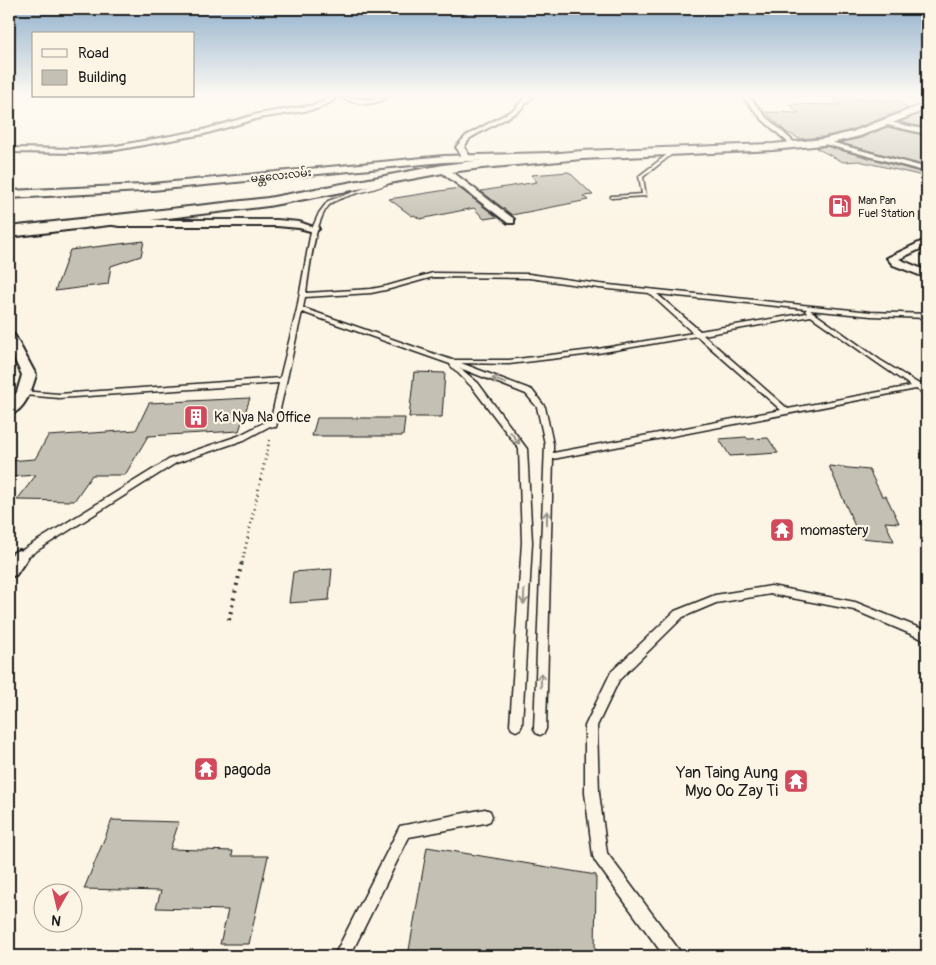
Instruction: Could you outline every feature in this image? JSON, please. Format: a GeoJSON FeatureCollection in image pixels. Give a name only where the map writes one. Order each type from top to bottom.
{"type":"FeatureCollection","features":[{"type":"Feature","properties":{"kind":"main road"},"geometry":{"type":"LineString","coordinates":[[9,232],[268,202],[443,169],[582,156],[794,145],[828,141]]}},
{"type":"Feature","properties":{"kind":"main road","name":"မန္တလေးလမ်း"},"geometry":{"type":"LineString","coordinates":[[9,195],[142,188],[468,158],[582,156]]}},
{"type":"Feature","properties":{"kind":"street"},"geometry":{"type":"LineString","coordinates":[[9,150],[83,151],[116,148],[154,141]]}},
{"type":"Feature","properties":{"kind":"street"},"geometry":{"type":"LineString","coordinates":[[465,141],[460,147],[468,158]]}},
{"type":"Feature","properties":{"kind":"street"},"geometry":{"type":"LineString","coordinates":[[790,141],[794,145]]}},
{"type":"Feature","properties":{"kind":"street"},"geometry":{"type":"LineString","coordinates":[[823,142],[927,170]]}},
{"type":"Feature","properties":{"kind":"street"},"geometry":{"type":"LineString","coordinates":[[443,169],[511,221]]}},
{"type":"Feature","properties":{"kind":"street"},"geometry":{"type":"LineString","coordinates":[[100,220],[129,223],[277,222],[314,229]]}},
{"type":"Feature","properties":{"kind":"street"},"geometry":{"type":"LineString","coordinates":[[927,242],[892,258],[897,263],[927,275]]}},
{"type":"Feature","properties":{"kind":"street"},"geometry":{"type":"LineString","coordinates":[[9,336],[29,375],[24,393],[9,411]]}},
{"type":"Feature","properties":{"kind":"lane"},"geometry":{"type":"LineString","coordinates":[[613,197],[644,195],[641,177],[674,151]]}},
{"type":"Feature","properties":{"kind":"lane"},"geometry":{"type":"LineString","coordinates":[[14,564],[173,461],[240,438],[274,423],[303,295],[314,229],[321,213],[330,202],[400,177]]}},
{"type":"Feature","properties":{"kind":"lane"},"geometry":{"type":"LineString","coordinates":[[303,295],[371,291],[432,275],[528,276],[871,314],[927,316]]}},
{"type":"Feature","properties":{"kind":"lane"},"geometry":{"type":"LineString","coordinates":[[650,291],[787,412]]}},
{"type":"Feature","properties":{"kind":"lane"},"geometry":{"type":"LineString","coordinates":[[802,306],[927,393]]}},
{"type":"Feature","properties":{"kind":"lane"},"geometry":{"type":"LineString","coordinates":[[300,309],[449,361],[529,392],[541,407],[549,444],[540,729]]}},
{"type":"Feature","properties":{"kind":"lane"},"geometry":{"type":"LineString","coordinates":[[449,361],[509,362],[592,352],[812,314]]}},
{"type":"Feature","properties":{"kind":"lane"},"geometry":{"type":"LineString","coordinates":[[449,361],[475,385],[523,449],[527,542],[516,725]]}},
{"type":"Feature","properties":{"kind":"lane"},"geometry":{"type":"LineString","coordinates":[[24,393],[59,396],[284,380]]}},
{"type":"Feature","properties":{"kind":"lane"},"geometry":{"type":"LineString","coordinates":[[548,457],[927,385]]}},
{"type":"Feature","properties":{"kind":"lane"},"geometry":{"type":"LineString","coordinates":[[673,956],[600,856],[592,793],[591,726],[615,676],[679,614],[715,599],[771,590],[855,606],[927,636]]}},
{"type":"Feature","properties":{"kind":"lane"},"geometry":{"type":"LineString","coordinates":[[342,956],[405,831],[485,816]]}},
{"type":"Feature","properties":{"kind":"path"},"geometry":{"type":"LineString","coordinates":[[229,620],[274,423]]}},
{"type":"Feature","properties":{"kind":"building"},"geometry":{"type":"Polygon","coordinates":[[[848,141],[927,141],[927,166],[840,143],[848,141]]]}},
{"type":"Feature","properties":{"kind":"building"},"geometry":{"type":"Polygon","coordinates":[[[826,146],[927,174],[927,177],[859,161],[843,162],[816,148],[826,146]]]}},
{"type":"Feature","properties":{"kind":"building"},"geometry":{"type":"Polygon","coordinates":[[[569,172],[593,195],[583,196],[588,200],[512,215],[481,191],[537,182],[531,175],[569,172]]]}},
{"type":"Feature","properties":{"kind":"building"},"geometry":{"type":"Polygon","coordinates":[[[459,188],[497,217],[484,219],[474,208],[420,219],[414,215],[412,216],[389,199],[459,188]]]}},
{"type":"Feature","properties":{"kind":"building"},"geometry":{"type":"Polygon","coordinates":[[[144,241],[141,256],[111,266],[108,284],[55,291],[70,250],[144,241]]]}},
{"type":"Feature","properties":{"kind":"building"},"geometry":{"type":"Polygon","coordinates":[[[414,372],[445,373],[442,417],[409,417],[414,372]]]}},
{"type":"Feature","properties":{"kind":"building"},"geometry":{"type":"Polygon","coordinates":[[[250,398],[239,431],[148,436],[125,475],[92,475],[74,501],[17,500],[36,475],[9,477],[9,461],[35,459],[48,436],[136,430],[149,403],[250,398]]]}},
{"type":"Feature","properties":{"kind":"building"},"geometry":{"type":"Polygon","coordinates":[[[317,418],[405,418],[403,436],[312,436],[317,418]]]}},
{"type":"Feature","properties":{"kind":"building"},"geometry":{"type":"Polygon","coordinates":[[[746,437],[748,439],[768,438],[778,453],[730,456],[719,439],[746,437]]]}},
{"type":"Feature","properties":{"kind":"building"},"geometry":{"type":"Polygon","coordinates":[[[829,466],[869,470],[882,496],[886,496],[899,523],[885,522],[894,541],[860,538],[829,466]]]}},
{"type":"Feature","properties":{"kind":"building"},"geometry":{"type":"Polygon","coordinates":[[[332,569],[329,600],[289,603],[293,572],[332,569]]]}},
{"type":"Feature","properties":{"kind":"building"},"geometry":{"type":"Polygon","coordinates":[[[112,820],[179,822],[170,849],[233,851],[232,856],[268,856],[249,944],[220,944],[228,910],[156,908],[161,891],[84,889],[112,820]]]}},
{"type":"Feature","properties":{"kind":"building"},"geometry":{"type":"Polygon","coordinates":[[[427,847],[596,875],[595,956],[408,956],[427,847]]]}},
{"type":"Feature","properties":{"kind":"place","name":"Man Pan Fuel Station"},"geometry":{"type":"Point","coordinates":[840,206]}},
{"type":"Feature","properties":{"kind":"place","name":"Ka Nya Na Office"},"geometry":{"type":"Point","coordinates":[196,417]}},
{"type":"Feature","properties":{"kind":"place","name":"momastery"},"geometry":{"type":"Point","coordinates":[782,530]}},
{"type":"Feature","properties":{"kind":"place","name":"pagoda"},"geometry":{"type":"Point","coordinates":[206,769]}},
{"type":"Feature","properties":{"kind":"place","name":"Yan Taing Aung Myo Oo Zay Ti"},"geometry":{"type":"Point","coordinates":[796,781]}}]}
